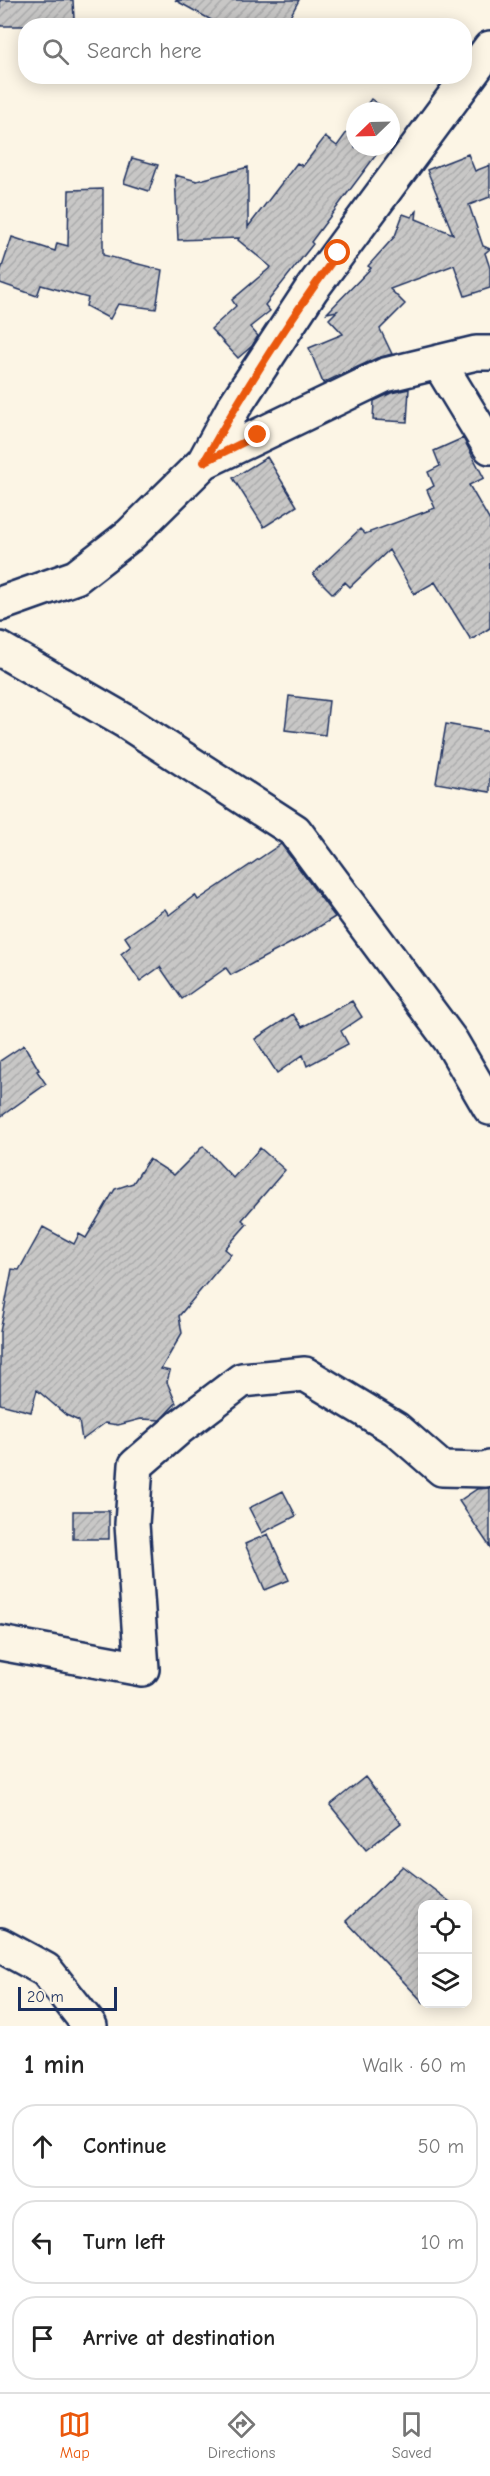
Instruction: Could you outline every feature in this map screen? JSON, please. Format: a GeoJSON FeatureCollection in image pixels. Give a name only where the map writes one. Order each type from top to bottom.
{"type":"FeatureCollection","features":[{"type":"Feature","properties":{"kind":"street"},"geometry":{"type":"LineString","coordinates":[[472,72],[490,48]]}},
{"type":"Feature","properties":{"kind":"street"},"geometry":{"type":"LineString","coordinates":[[0,604],[76,577],[130,535],[204,462],[234,407],[311,290],[463,84]]}},
{"type":"Feature","properties":{"kind":"street"},"geometry":{"type":"LineString","coordinates":[[204,462],[385,375],[476,353],[490,353]]}},
{"type":"Feature","properties":{"kind":"street"},"geometry":{"type":"LineString","coordinates":[[439,363],[490,447]]}},
{"type":"Feature","properties":{"kind":"street"},"geometry":{"type":"LineString","coordinates":[[0,649],[125,721],[295,831],[451,1041],[490,1108]]}},
{"type":"Feature","properties":{"kind":"street"},"geometry":{"type":"LineString","coordinates":[[0,1643],[142,1669],[132,1524],[136,1465],[180,1427],[242,1380],[305,1374],[396,1429],[442,1469],[486,1470],[490,1468]]}},
{"type":"Feature","properties":{"kind":"street"},"geometry":{"type":"LineString","coordinates":[[0,1945],[46,1970],[90,2026]]}},
{"type":"Feature","properties":{"kind":"building"},"geometry":{"type":"Polygon","coordinates":[[[0,0],[73,0],[74,18],[18,18],[18,26],[0,26],[0,0]]]}},
{"type":"Feature","properties":{"kind":"building"},"geometry":{"type":"Polygon","coordinates":[[[175,0],[299,0],[289,18],[208,18],[175,0]]]}},
{"type":"Feature","properties":{"kind":"building"},"geometry":{"type":"Polygon","coordinates":[[[346,134],[346,156],[375,156],[311,242],[313,244],[265,305],[270,311],[250,327],[258,336],[252,346],[238,358],[211,329],[236,306],[232,300],[271,267],[238,240],[239,238],[178,240],[175,175],[197,181],[248,167],[248,227],[297,163],[303,166],[325,137],[337,146],[346,134]]]}},
{"type":"Feature","properties":{"kind":"building"},"geometry":{"type":"Polygon","coordinates":[[[468,154],[475,171],[490,165],[490,197],[469,205],[483,246],[490,249],[485,253],[490,268],[490,288],[465,296],[454,265],[390,289],[405,304],[380,329],[392,354],[377,358],[323,383],[309,348],[343,334],[329,319],[337,311],[327,313],[371,268],[368,266],[395,236],[403,214],[411,217],[417,211],[416,219],[453,234],[427,170],[468,154]]]}},
{"type":"Feature","properties":{"kind":"building"},"geometry":{"type":"Polygon","coordinates":[[[132,158],[158,165],[149,191],[124,183],[132,158]]]}},
{"type":"Feature","properties":{"kind":"building"},"geometry":{"type":"Polygon","coordinates":[[[103,189],[103,255],[162,270],[156,309],[118,304],[110,319],[86,306],[88,298],[41,285],[37,296],[0,283],[0,273],[12,237],[55,251],[57,243],[68,246],[69,190],[103,189]]]}},
{"type":"Feature","properties":{"kind":"building"},"geometry":{"type":"Polygon","coordinates":[[[409,389],[407,422],[373,420],[374,401],[391,393],[409,389]]]}},
{"type":"Feature","properties":{"kind":"building"},"geometry":{"type":"Polygon","coordinates":[[[463,438],[484,478],[469,485],[490,521],[490,628],[471,640],[435,582],[414,594],[389,550],[350,587],[345,582],[333,594],[313,574],[360,529],[365,534],[435,508],[427,490],[434,486],[428,472],[440,466],[434,451],[463,438]]]}},
{"type":"Feature","properties":{"kind":"building"},"geometry":{"type":"Polygon","coordinates":[[[267,457],[297,506],[264,527],[233,478],[267,457]]]}},
{"type":"Feature","properties":{"kind":"building"},"geometry":{"type":"Polygon","coordinates":[[[289,696],[329,701],[325,735],[285,730],[289,696]]]}},
{"type":"Feature","properties":{"kind":"building"},"geometry":{"type":"Polygon","coordinates":[[[446,724],[490,732],[490,792],[436,783],[446,724]]]}},
{"type":"Feature","properties":{"kind":"building"},"geometry":{"type":"Polygon","coordinates":[[[281,844],[335,917],[231,975],[226,968],[182,999],[160,967],[140,981],[121,954],[131,946],[125,937],[165,909],[169,915],[195,895],[198,900],[281,844]]]}},
{"type":"Feature","properties":{"kind":"building"},"geometry":{"type":"Polygon","coordinates":[[[352,1001],[362,1017],[341,1031],[348,1044],[307,1066],[303,1055],[277,1073],[255,1039],[293,1014],[302,1027],[352,1001]]]}},
{"type":"Feature","properties":{"kind":"building"},"geometry":{"type":"Polygon","coordinates":[[[24,1045],[46,1084],[0,1117],[0,1061],[24,1045]]]}},
{"type":"Feature","properties":{"kind":"building"},"geometry":{"type":"Polygon","coordinates":[[[203,1146],[233,1178],[260,1148],[285,1170],[242,1220],[247,1224],[225,1249],[231,1254],[179,1316],[182,1333],[161,1369],[170,1371],[167,1382],[176,1403],[160,1420],[141,1419],[118,1425],[105,1423],[82,1440],[79,1421],[66,1415],[37,1390],[31,1412],[0,1404],[0,1332],[12,1269],[19,1270],[43,1227],[74,1244],[79,1234],[86,1238],[115,1189],[133,1183],[149,1159],[174,1175],[203,1146]]]}},
{"type":"Feature","properties":{"kind":"building"},"geometry":{"type":"Polygon","coordinates":[[[490,1488],[490,1547],[459,1501],[477,1489],[490,1488]]]}},
{"type":"Feature","properties":{"kind":"building"},"geometry":{"type":"Polygon","coordinates":[[[283,1491],[296,1516],[262,1533],[249,1508],[283,1491]]]}},
{"type":"Feature","properties":{"kind":"building"},"geometry":{"type":"Polygon","coordinates":[[[73,1511],[109,1511],[109,1539],[73,1539],[73,1511]]]}},
{"type":"Feature","properties":{"kind":"building"},"geometry":{"type":"Polygon","coordinates":[[[268,1534],[289,1580],[265,1590],[245,1544],[268,1534]]]}},
{"type":"Feature","properties":{"kind":"building"},"geometry":{"type":"Polygon","coordinates":[[[365,1777],[401,1823],[366,1850],[330,1805],[365,1777]]]}},
{"type":"Feature","properties":{"kind":"building"},"geometry":{"type":"Polygon","coordinates":[[[403,1866],[447,1900],[418,1900],[418,1997],[346,1921],[403,1866]]]}},
{"type":"Feature","properties":{"kind":"route"},"geometry":{"type":"LineString","coordinates":[[258,435],[204,462],[234,407],[338,253]]}}]}
